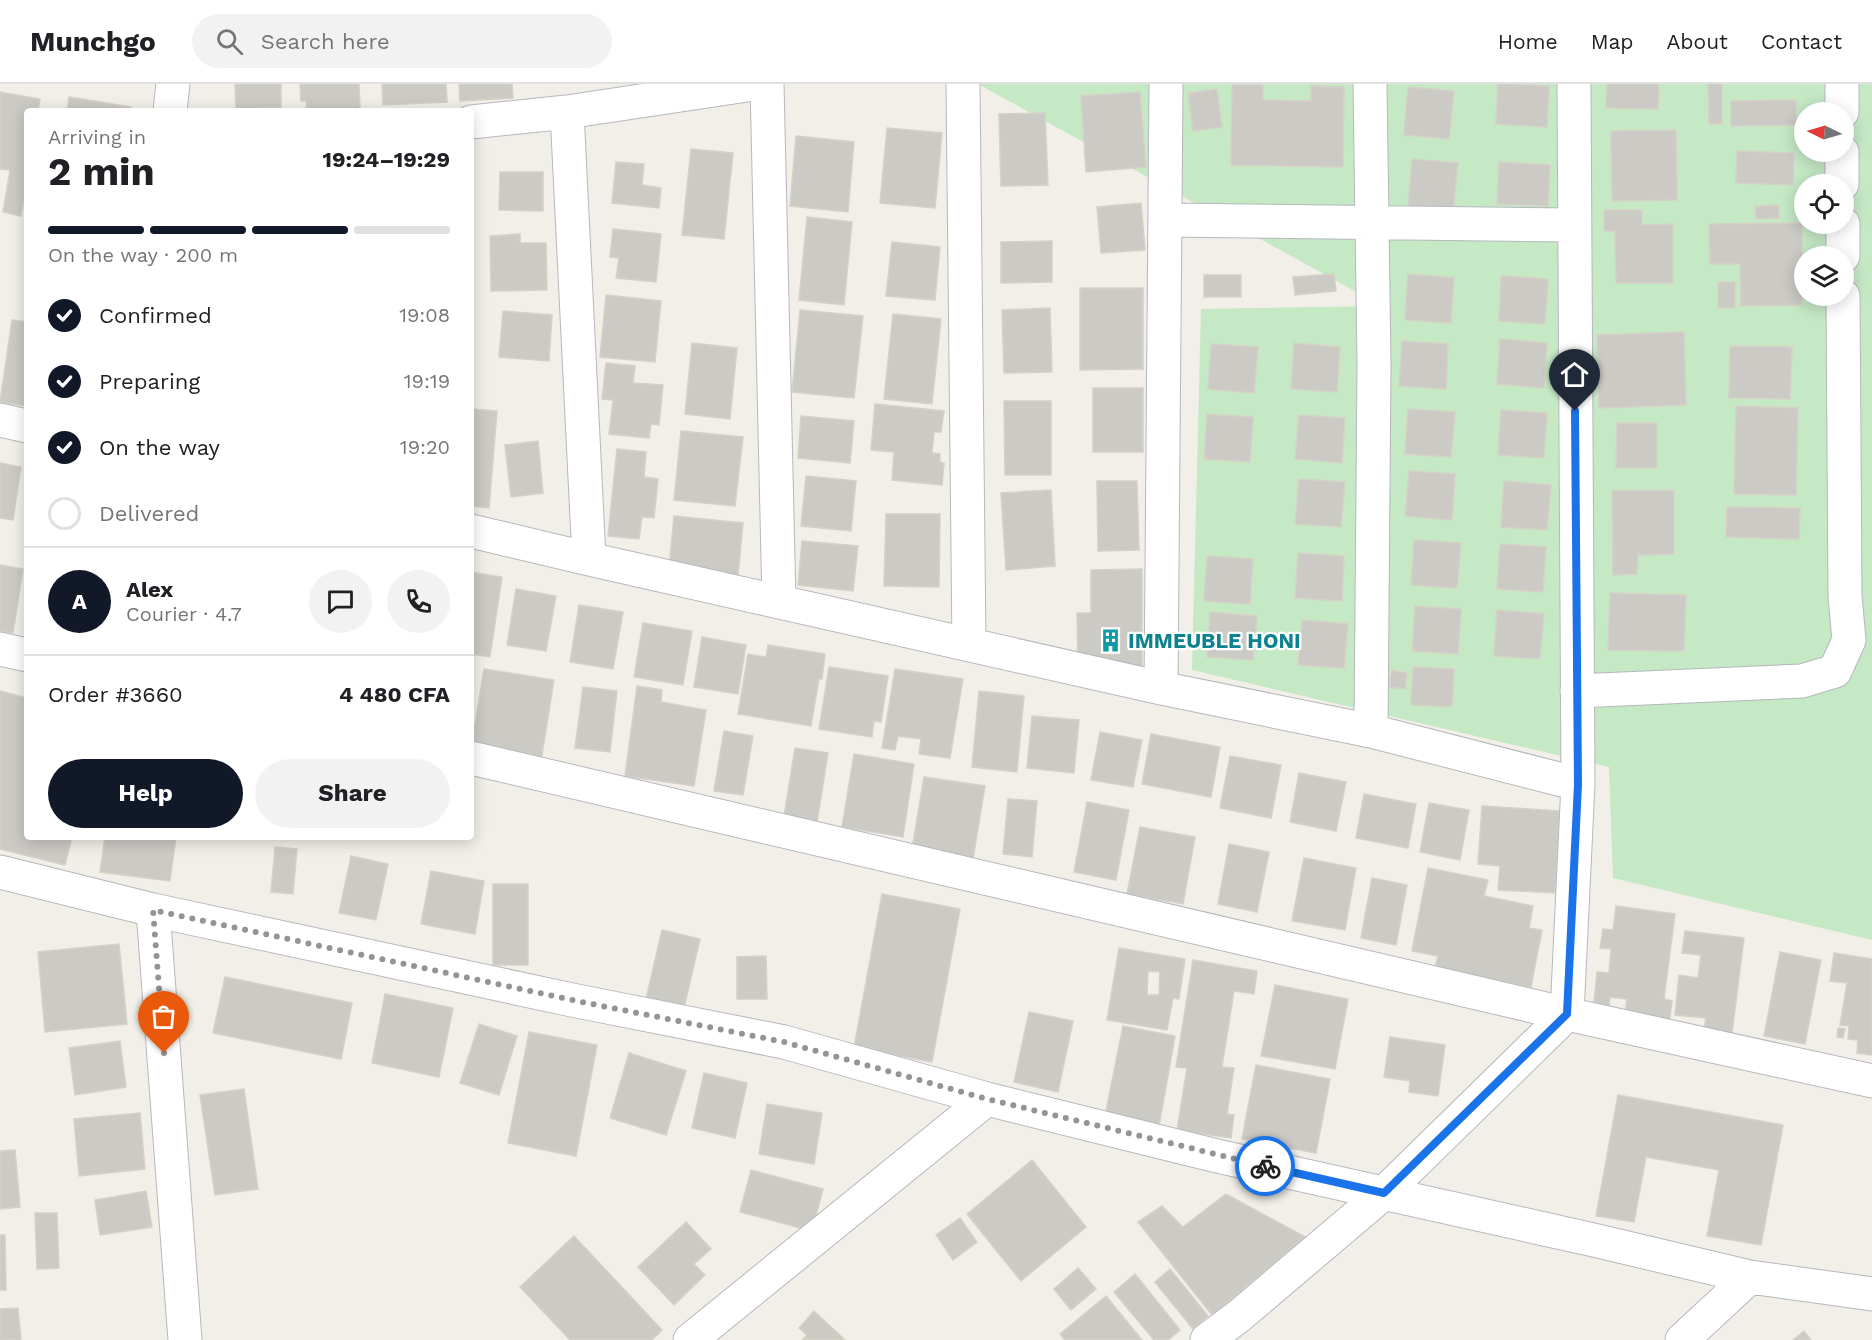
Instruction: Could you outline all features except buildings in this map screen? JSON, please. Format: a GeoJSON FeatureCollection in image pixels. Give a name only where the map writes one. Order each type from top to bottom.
{"type":"FeatureCollection","features":[{"type":"Feature","properties":{"kind":"street"},"geometry":{"type":"LineString","coordinates":[[170,108],[174,84]]}},
{"type":"Feature","properties":{"kind":"street"},"geometry":{"type":"LineString","coordinates":[[474,122],[567,112],[754,84]]}},
{"type":"Feature","properties":{"kind":"street"},"geometry":{"type":"LineString","coordinates":[[767,84],[778,602]]}},
{"type":"Feature","properties":{"kind":"street"},"geometry":{"type":"LineString","coordinates":[[963,84],[969,644]]}},
{"type":"Feature","properties":{"kind":"street"},"geometry":{"type":"LineString","coordinates":[[1161,688],[1166,84]]}},
{"type":"Feature","properties":{"kind":"street"},"geometry":{"type":"LineString","coordinates":[[1370,84],[1374,375],[1371,731]]}},
{"type":"Feature","properties":{"kind":"street"},"geometry":{"type":"LineString","coordinates":[[1207,1340],[1239,1316],[1384,1193],[1567,1014],[1578,784],[1574,84]]}},
{"type":"Feature","properties":{"kind":"street"},"geometry":{"type":"LineString","coordinates":[[1842,84],[1842,102]]}},
{"type":"Feature","properties":{"kind":"street"},"geometry":{"type":"LineString","coordinates":[[567,112],[589,560]]}},
{"type":"Feature","properties":{"kind":"street"},"geometry":{"type":"LineString","coordinates":[[1165,220],[1574,225]]}},
{"type":"Feature","properties":{"kind":"street"},"geometry":{"type":"LineString","coordinates":[[1577,692],[1802,681],[1836,671],[1849,640],[1845,596],[1843,306]]}},
{"type":"Feature","properties":{"kind":"street"},"geometry":{"type":"LineString","coordinates":[[0,420],[24,425]]}},
{"type":"Feature","properties":{"kind":"street"},"geometry":{"type":"LineString","coordinates":[[474,532],[589,560],[1161,688],[1371,731],[1578,784]]}},
{"type":"Feature","properties":{"kind":"street"},"geometry":{"type":"LineString","coordinates":[[0,649],[24,654]]}},
{"type":"Feature","properties":{"kind":"street"},"geometry":{"type":"LineString","coordinates":[[474,759],[1567,1014],[1872,1082]]}},
{"type":"Feature","properties":{"kind":"street"},"geometry":{"type":"LineString","coordinates":[[0,872],[153,910],[560,997],[784,1042],[987,1099],[1206,1153],[1750,1277],[1872,1294]]}},
{"type":"Feature","properties":{"kind":"street"},"geometry":{"type":"LineString","coordinates":[[153,910],[185,1340]]}},
{"type":"Feature","properties":{"kind":"street"},"geometry":{"type":"LineString","coordinates":[[690,1340],[987,1099]]}},
{"type":"Feature","properties":{"kind":"street"},"geometry":{"type":"LineString","coordinates":[[1682,1340],[1750,1277]]}},
{"type":"Feature","properties":{"kind":"green space"},"geometry":{"type":"Polygon","coordinates":[[[978,84],[1872,84],[1872,940],[1613,878],[1609,767],[1192,670],[1201,309],[1382,306],[978,84]]]}},
{"type":"Feature","properties":{"kind":"way so far"},"geometry":{"type":"LineString","coordinates":[[164,1053],[153,910],[572,1000],[784,1042],[987,1099],[1265,1166]]}},
{"type":"Feature","properties":{"kind":"place","name":"IMMEUBLE HONI"},"geometry":{"type":"Point","coordinates":[1110,640]}},
{"type":"Feature","properties":{"kind":"route"},"geometry":{"type":"LineString","coordinates":[[1265,1166],[1384,1193],[1567,1014],[1578,784],[1575,411]]}}]}
